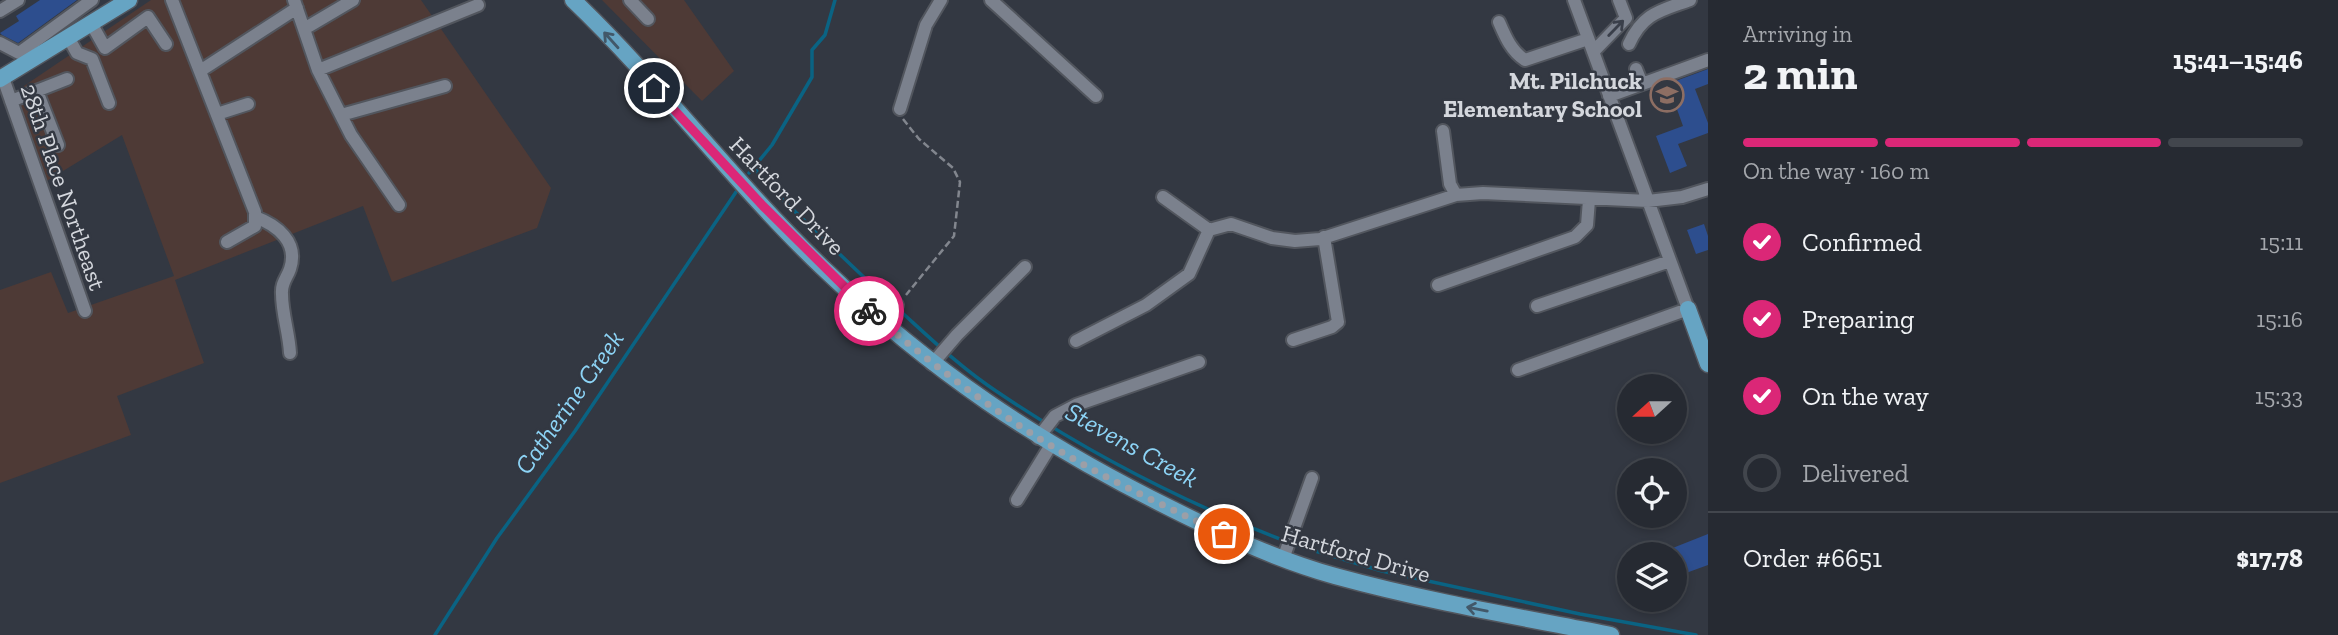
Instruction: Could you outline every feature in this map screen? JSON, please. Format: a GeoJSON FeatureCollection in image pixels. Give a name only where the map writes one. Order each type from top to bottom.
{"type":"FeatureCollection","features":[{"type":"Feature","properties":{"kind":"main road"},"geometry":{"type":"LineString","coordinates":[[1,78],[129,0]]}},
{"type":"Feature","properties":{"kind":"main road","name":"Hartford Drive"},"geometry":{"type":"LineString","coordinates":[[573,0],[819,264],[890,314],[936,360],[1136,492],[1224,534],[1286,548],[1333,575],[1546,629],[1611,635]]}},
{"type":"Feature","properties":{"kind":"main road"},"geometry":{"type":"LineString","coordinates":[[1688,309],[1708,364]]}},
{"type":"Feature","properties":{"kind":"street"},"geometry":{"type":"LineString","coordinates":[[0,11],[18,0]]}},
{"type":"Feature","properties":{"kind":"street"},"geometry":{"type":"LineString","coordinates":[[0,43],[19,53],[92,0]]}},
{"type":"Feature","properties":{"kind":"street"},"geometry":{"type":"LineString","coordinates":[[173,0],[255,217],[255,226],[227,242]]}},
{"type":"Feature","properties":{"kind":"street"},"geometry":{"type":"LineString","coordinates":[[304,29],[353,0]]}},
{"type":"Feature","properties":{"kind":"street"},"geometry":{"type":"LineString","coordinates":[[630,0],[648,19]]}},
{"type":"Feature","properties":{"kind":"street"},"geometry":{"type":"LineString","coordinates":[[900,109],[926,25],[941,0]]}},
{"type":"Feature","properties":{"kind":"street"},"geometry":{"type":"LineString","coordinates":[[991,0],[1096,96]]}},
{"type":"Feature","properties":{"kind":"street"},"geometry":{"type":"LineString","coordinates":[[1518,370],[1688,309],[1574,0]]}},
{"type":"Feature","properties":{"kind":"street"},"geometry":{"type":"LineString","coordinates":[[1593,52],[1626,18],[1619,0]]}},
{"type":"Feature","properties":{"kind":"street"},"geometry":{"type":"LineString","coordinates":[[1629,44],[1636,29],[1651,14],[1690,0]]}},
{"type":"Feature","properties":{"kind":"street"},"geometry":{"type":"LineString","coordinates":[[200,71],[295,4],[318,70],[351,135],[399,205]]}},
{"type":"Feature","properties":{"kind":"street"},"geometry":{"type":"LineString","coordinates":[[318,70],[478,5]]}},
{"type":"Feature","properties":{"kind":"street"},"geometry":{"type":"LineString","coordinates":[[91,23],[105,48],[148,17],[166,44]]}},
{"type":"Feature","properties":{"kind":"street"},"geometry":{"type":"LineString","coordinates":[[1499,22],[1512,47],[1525,60],[1588,39]]}},
{"type":"Feature","properties":{"kind":"street"},"geometry":{"type":"LineString","coordinates":[[68,37],[78,53],[92,59],[109,103]]}},
{"type":"Feature","properties":{"kind":"street"},"geometry":{"type":"LineString","coordinates":[[1609,96],[1708,60]]}},
{"type":"Feature","properties":{"kind":"street"},"geometry":{"type":"LineString","coordinates":[[1636,69],[1642,84]]}},
{"type":"Feature","properties":{"kind":"street","name":"28th Place Northeast"},"geometry":{"type":"LineString","coordinates":[[1,78],[85,311]]}},
{"type":"Feature","properties":{"kind":"street"},"geometry":{"type":"LineString","coordinates":[[11,101],[67,79]]}},
{"type":"Feature","properties":{"kind":"street"},"geometry":{"type":"LineString","coordinates":[[341,115],[445,86]]}},
{"type":"Feature","properties":{"kind":"street"},"geometry":{"type":"LineString","coordinates":[[37,91],[58,145]]}},
{"type":"Feature","properties":{"kind":"street"},"geometry":{"type":"LineString","coordinates":[[217,114],[248,104]]}},
{"type":"Feature","properties":{"kind":"street"},"geometry":{"type":"LineString","coordinates":[[1443,131],[1450,184],[1456,195]]}},
{"type":"Feature","properties":{"kind":"street"},"geometry":{"type":"LineString","coordinates":[[1209,230],[1231,224],[1272,238],[1295,241],[1324,237],[1456,195],[1483,193],[1648,201],[1682,197],[1708,189]]}},
{"type":"Feature","properties":{"kind":"street"},"geometry":{"type":"LineString","coordinates":[[1163,197],[1209,230]]}},
{"type":"Feature","properties":{"kind":"street"},"geometry":{"type":"LineString","coordinates":[[1438,285],[1575,237],[1587,225],[1589,200]]}},
{"type":"Feature","properties":{"kind":"street"},"geometry":{"type":"LineString","coordinates":[[255,217],[272,223],[284,234],[291,251],[282,295],[290,353]]}},
{"type":"Feature","properties":{"kind":"street"},"geometry":{"type":"LineString","coordinates":[[1076,341],[1146,305],[1189,274],[1209,230]]}},
{"type":"Feature","properties":{"kind":"street"},"geometry":{"type":"LineString","coordinates":[[1293,340],[1332,327],[1338,322],[1324,237]]}},
{"type":"Feature","properties":{"kind":"street"},"geometry":{"type":"LineString","coordinates":[[1537,306],[1670,261]]}},
{"type":"Feature","properties":{"kind":"street"},"geometry":{"type":"LineString","coordinates":[[936,360],[1025,267]]}},
{"type":"Feature","properties":{"kind":"street"},"geometry":{"type":"LineString","coordinates":[[1017,500],[1046,433],[1076,405],[1199,362]]}},
{"type":"Feature","properties":{"kind":"street"},"geometry":{"type":"LineString","coordinates":[[1286,548],[1312,478]]}},
{"type":"Feature","properties":{"kind":"path"},"geometry":{"type":"LineString","coordinates":[[890,314],[951,242],[955,230],[960,182],[953,168],[906,124],[900,109]]}},
{"type":"Feature","properties":{"kind":"shaded area"},"geometry":{"type":"Polygon","coordinates":[[[151,0],[421,0],[551,188],[537,228],[392,282],[363,206],[175,280],[204,363],[117,396],[131,435],[0,483],[0,290],[51,272],[68,313],[174,276],[122,135],[45,182],[15,92],[151,0]]]}},
{"type":"Feature","properties":{"kind":"shaded area"},"geometry":{"type":"Polygon","coordinates":[[[602,0],[684,0],[734,71],[702,101],[602,0]]]}},
{"type":"Feature","properties":{"kind":"building"},"geometry":{"type":"Polygon","coordinates":[[[40,0],[77,0],[18,43],[0,33],[19,21],[16,16],[40,0]]]}},
{"type":"Feature","properties":{"kind":"building"},"geometry":{"type":"Polygon","coordinates":[[[1708,69],[1708,84],[1695,89],[1708,123],[1708,133],[1678,144],[1687,166],[1670,173],[1656,136],[1683,126],[1673,98],[1679,96],[1673,82],[1708,69]]]}},
{"type":"Feature","properties":{"kind":"building"},"geometry":{"type":"Polygon","coordinates":[[[1704,224],[1708,236],[1708,250],[1696,254],[1687,230],[1704,224]]]}},
{"type":"Feature","properties":{"kind":"building"},"geometry":{"type":"Polygon","coordinates":[[[1708,534],[1708,565],[1687,573],[1687,542],[1708,534]]]}},
{"type":"Feature","properties":{"kind":"waterway","name":"Catherine Creek"},"geometry":{"type":"LineString","coordinates":[[749,173],[772,145],[812,77],[812,50],[825,35],[835,0]]}},
{"type":"Feature","properties":{"kind":"waterway","name":"Stevens Creek"},"geometry":{"type":"LineString","coordinates":[[754,166],[764,182],[892,304]]}},
{"type":"Feature","properties":{"kind":"waterway","name":"Catherine Creek"},"geometry":{"type":"LineString","coordinates":[[435,635],[497,538],[575,431],[736,192]]}},
{"type":"Feature","properties":{"kind":"waterway","name":"Stevens Creek"},"geometry":{"type":"LineString","coordinates":[[898,309],[983,382],[1100,455],[1173,493],[1285,541]]}},
{"type":"Feature","properties":{"kind":"waterway","name":"Stevens Creek"},"geometry":{"type":"LineString","coordinates":[[1292,544],[1382,571],[1580,614],[1696,635]]}},
{"type":"Feature","properties":{"kind":"way so far"},"geometry":{"type":"LineString","coordinates":[[869,311],[932,364],[1038,438],[1099,473],[1224,534]]}},
{"type":"Feature","properties":{"kind":"place","name":"Mt. Pilchuck Elementary School"},"geometry":{"type":"Point","coordinates":[1667,95]}},
{"type":"Feature","properties":{"kind":"route"},"geometry":{"type":"LineString","coordinates":[[654,88],[763,206],[869,311]]}}]}
